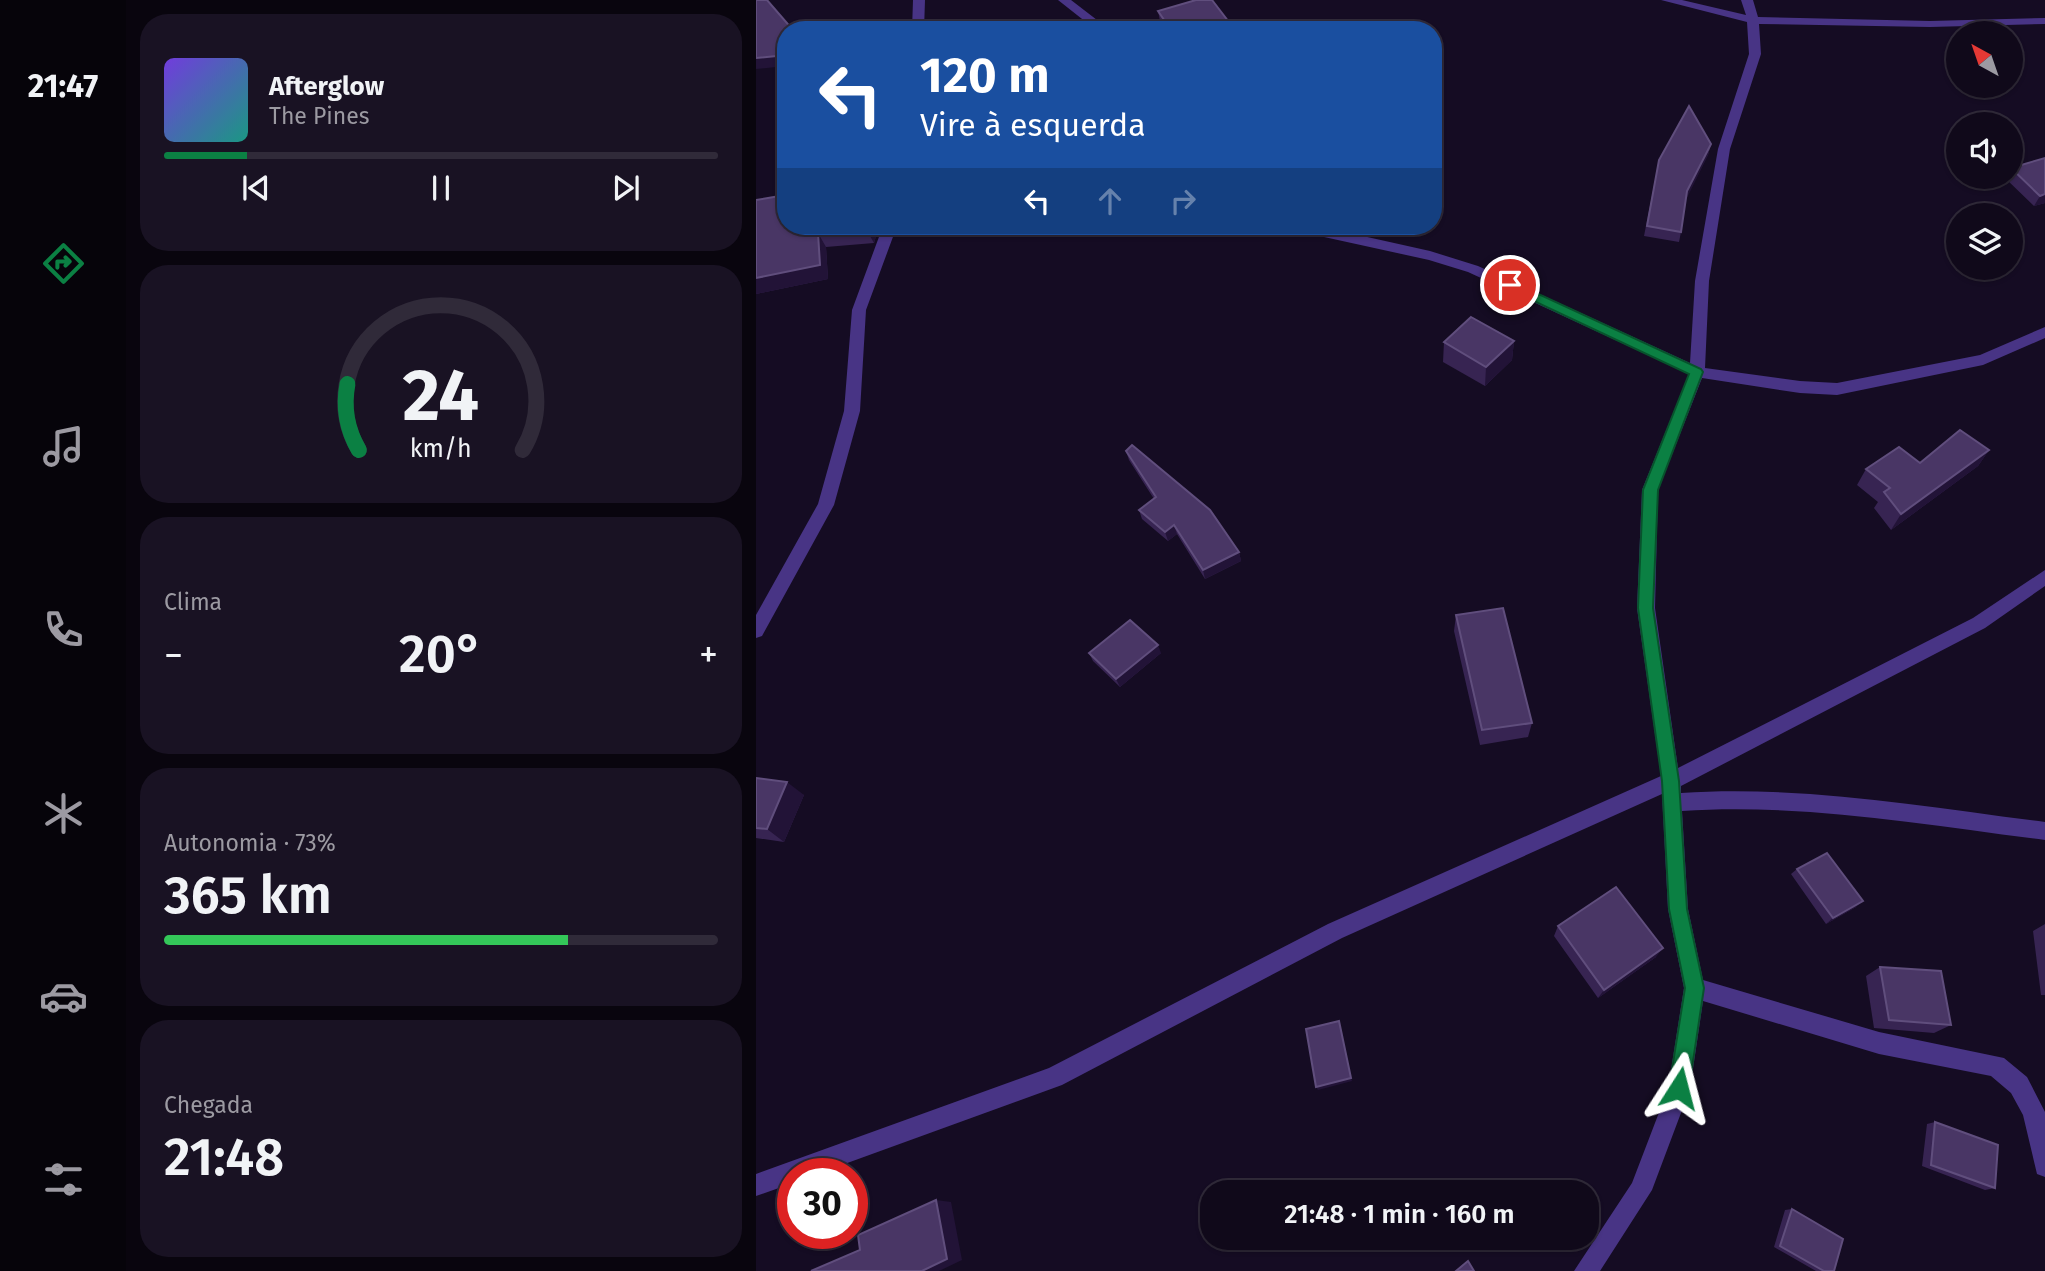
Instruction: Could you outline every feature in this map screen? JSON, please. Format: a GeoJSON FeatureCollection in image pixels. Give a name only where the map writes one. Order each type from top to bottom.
{"type":"FeatureCollection","features":[{"type":"Feature","properties":{"kind":"street"},"geometry":{"type":"LineString","coordinates":[[918,21],[919,0]]}},
{"type":"Feature","properties":{"kind":"street"},"geometry":{"type":"LineString","coordinates":[[1064,0],[1092,21]]}},
{"type":"Feature","properties":{"kind":"street"},"geometry":{"type":"LineString","coordinates":[[1667,0],[1753,20],[1930,24],[2045,21]]}},
{"type":"Feature","properties":{"kind":"street"},"geometry":{"type":"LineString","coordinates":[[1586,1271],[1640,1190],[1679,1088],[1694,988],[1678,909],[1671,781],[1646,608],[1650,490],[1697,372],[1702,281],[1724,149],[1755,54],[1753,20],[1747,0]]}},
{"type":"Feature","properties":{"kind":"street"},"geometry":{"type":"LineString","coordinates":[[756,631],[826,505],[852,411],[859,310],[887,235]]}},
{"type":"Feature","properties":{"kind":"street"},"geometry":{"type":"LineString","coordinates":[[1334,235],[1430,256],[1473,269],[1697,372],[1837,389],[1983,360],[2045,332]]}},
{"type":"Feature","properties":{"kind":"street"},"geometry":{"type":"LineString","coordinates":[[756,1185],[1054,1077],[1335,931],[1671,781],[1979,623],[2045,577]]}},
{"type":"Feature","properties":{"kind":"street"},"geometry":{"type":"LineString","coordinates":[[1672,803],[1717,800],[1825,804],[2045,831]]}},
{"type":"Feature","properties":{"kind":"street"},"geometry":{"type":"LineString","coordinates":[[1694,988],[1879,1043],[1996,1066],[2019,1085],[2034,1112],[2045,1166]]}},
{"type":"Feature","properties":{"kind":"building"},"geometry":{"type":"Polygon","coordinates":[[[756,0],[767,0],[785,21],[777,21],[777,56],[756,58],[756,0]]]}},
{"type":"Feature","properties":{"kind":"building"},"geometry":{"type":"Polygon","coordinates":[[[1196,0],[1212,0],[1228,21],[1165,21],[1158,11],[1196,0]]]}},
{"type":"Feature","properties":{"kind":"building"},"geometry":{"type":"Polygon","coordinates":[[[1689,106],[1711,144],[1687,191],[1681,232],[1647,226],[1659,160],[1689,106]]]}},
{"type":"Feature","properties":{"kind":"building"},"geometry":{"type":"Polygon","coordinates":[[[2045,158],[2045,194],[2040,196],[2023,180],[2023,164],[2045,158]]]}},
{"type":"Feature","properties":{"kind":"building"},"geometry":{"type":"Polygon","coordinates":[[[777,196],[777,235],[818,235],[820,265],[756,278],[756,200],[777,196]]]}},
{"type":"Feature","properties":{"kind":"building"},"geometry":{"type":"Polygon","coordinates":[[[1471,317],[1514,341],[1486,367],[1444,342],[1471,317]]]}},
{"type":"Feature","properties":{"kind":"building"},"geometry":{"type":"Polygon","coordinates":[[[1960,430],[1989,450],[1901,514],[1884,492],[1890,488],[1866,469],[1899,447],[1920,463],[1960,430]]]}},
{"type":"Feature","properties":{"kind":"building"},"geometry":{"type":"Polygon","coordinates":[[[1132,445],[1210,510],[1239,552],[1203,570],[1174,525],[1165,532],[1139,510],[1156,497],[1126,451],[1132,445]]]}},
{"type":"Feature","properties":{"kind":"building"},"geometry":{"type":"Polygon","coordinates":[[[1503,608],[1532,723],[1482,730],[1456,615],[1503,608]]]}},
{"type":"Feature","properties":{"kind":"building"},"geometry":{"type":"Polygon","coordinates":[[[1130,620],[1158,645],[1116,679],[1089,653],[1130,620]]]}},
{"type":"Feature","properties":{"kind":"building"},"geometry":{"type":"Polygon","coordinates":[[[756,778],[787,782],[767,829],[756,828],[756,778]]]}},
{"type":"Feature","properties":{"kind":"building"},"geometry":{"type":"Polygon","coordinates":[[[1827,853],[1863,901],[1833,918],[1797,869],[1827,853]]]}},
{"type":"Feature","properties":{"kind":"building"},"geometry":{"type":"Polygon","coordinates":[[[1616,887],[1663,948],[1604,990],[1558,926],[1616,887]]]}},
{"type":"Feature","properties":{"kind":"building"},"geometry":{"type":"Polygon","coordinates":[[[1880,967],[1941,971],[1951,1025],[1889,1020],[1880,967]]]}},
{"type":"Feature","properties":{"kind":"building"},"geometry":{"type":"Polygon","coordinates":[[[1339,1021],[1351,1078],[1316,1087],[1306,1029],[1339,1021]]]}},
{"type":"Feature","properties":{"kind":"building"},"geometry":{"type":"Polygon","coordinates":[[[1935,1122],[1998,1145],[1995,1188],[1931,1165],[1935,1122]]]}},
{"type":"Feature","properties":{"kind":"building"},"geometry":{"type":"Polygon","coordinates":[[[936,1200],[947,1259],[922,1271],[811,1271],[860,1249],[868,1249],[868,1231],[936,1200]]]}},
{"type":"Feature","properties":{"kind":"building"},"geometry":{"type":"Polygon","coordinates":[[[1792,1209],[1843,1239],[1834,1271],[1824,1271],[1780,1246],[1792,1209]]]}},
{"type":"Feature","properties":{"kind":"building"},"geometry":{"type":"Polygon","coordinates":[[[1468,1261],[1474,1271],[1456,1271],[1468,1261]]]}},
{"type":"Feature","properties":{"kind":"route"},"geometry":{"type":"LineString","coordinates":[[1510,285],[1697,372],[1650,490],[1646,608],[1671,781],[1678,909],[1694,988],[1679,1088]]}}]}
